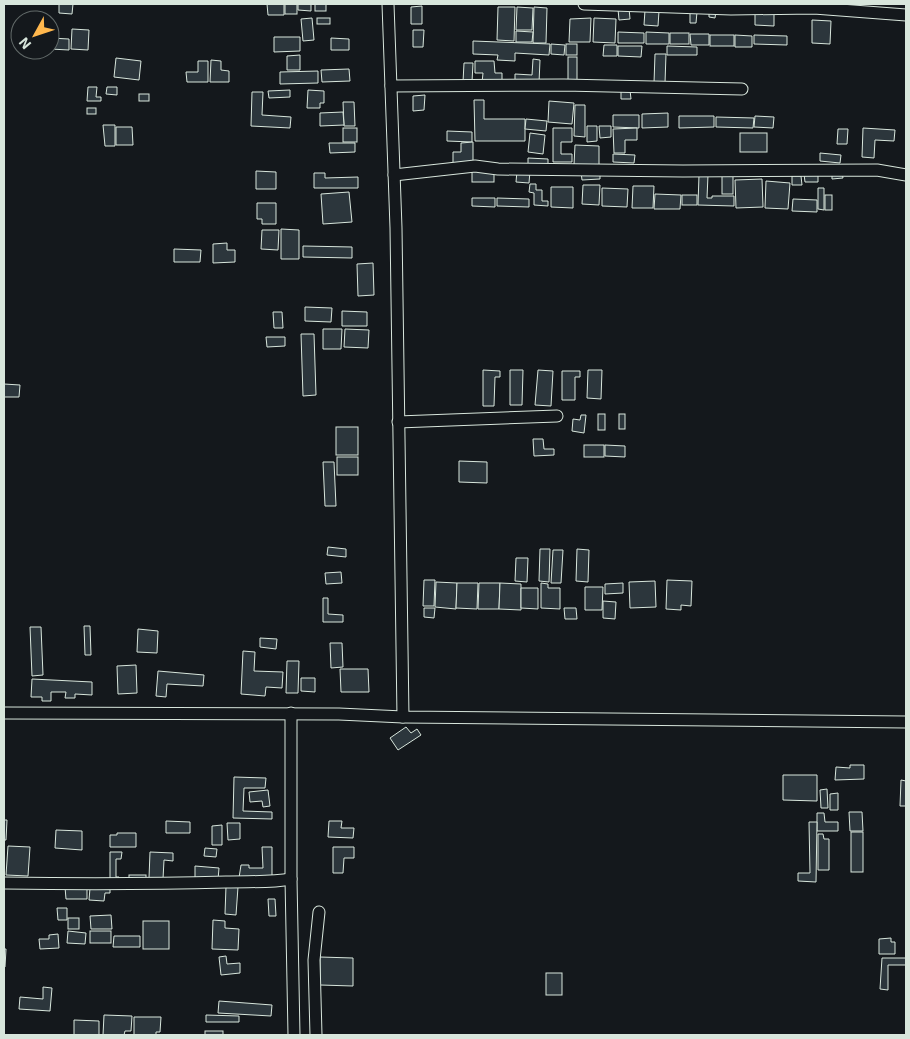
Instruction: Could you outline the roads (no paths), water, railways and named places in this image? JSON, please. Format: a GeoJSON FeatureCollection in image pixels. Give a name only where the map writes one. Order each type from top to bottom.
{"type":"FeatureCollection","features":[{"type":"Feature","properties":{"kind":"street"},"geometry":{"type":"LineString","coordinates":[[388,4],[394,175],[403,717]]}},
{"type":"Feature","properties":{"kind":"street"},"geometry":{"type":"LineString","coordinates":[[584,4],[731,9],[814,8],[906,15]]}},
{"type":"Feature","properties":{"kind":"street"},"geometry":{"type":"LineString","coordinates":[[391,86],[564,85],[742,89]]}},
{"type":"Feature","properties":{"kind":"street"},"geometry":{"type":"LineString","coordinates":[[394,175],[475,166],[683,171],[877,170],[906,175]]}},
{"type":"Feature","properties":{"kind":"street"},"geometry":{"type":"LineString","coordinates":[[398,422],[557,416]]}},
{"type":"Feature","properties":{"kind":"street"},"geometry":{"type":"LineString","coordinates":[[4,713],[291,713],[403,717],[906,722]]}},
{"type":"Feature","properties":{"kind":"street"},"geometry":{"type":"LineString","coordinates":[[291,713],[291,879],[294,1035]]}},
{"type":"Feature","properties":{"kind":"street"},"geometry":{"type":"LineString","coordinates":[[4,884],[193,884],[270,882],[291,879]]}},
{"type":"Feature","properties":{"kind":"street"},"geometry":{"type":"LineString","coordinates":[[316,1035],[314,960],[319,912]]}}]}
